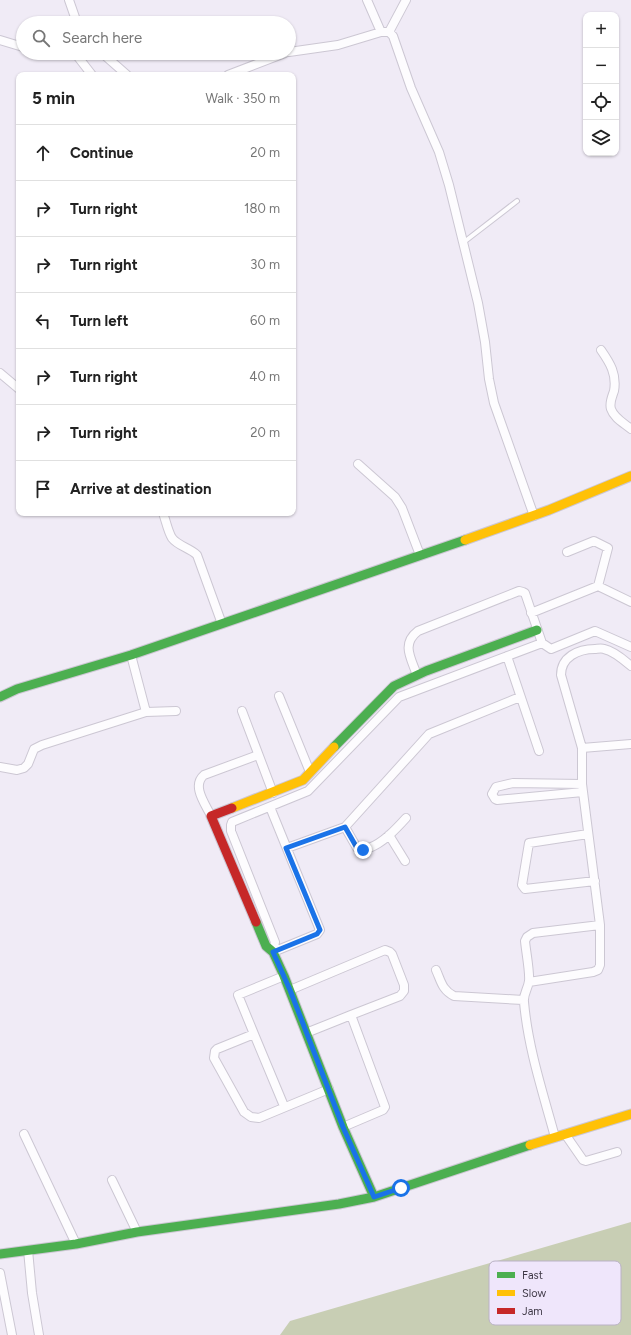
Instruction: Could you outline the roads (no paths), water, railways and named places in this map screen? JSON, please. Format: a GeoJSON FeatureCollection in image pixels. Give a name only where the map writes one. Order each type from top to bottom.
{"type":"FeatureCollection","features":[{"type":"Feature","properties":{"kind":"street"},"geometry":{"type":"LineString","coordinates":[[69,0],[75,16]]}},
{"type":"Feature","properties":{"kind":"street"},"geometry":{"type":"LineString","coordinates":[[367,0],[385,32],[393,36],[411,88],[439,152],[464,242],[478,303],[494,403],[534,516]]}},
{"type":"Feature","properties":{"kind":"street"},"geometry":{"type":"LineString","coordinates":[[296,51],[338,45],[385,32],[406,0]]}},
{"type":"Feature","properties":{"kind":"street"},"geometry":{"type":"LineString","coordinates":[[0,40],[16,45]]}},
{"type":"Feature","properties":{"kind":"street"},"geometry":{"type":"LineString","coordinates":[[80,60],[90,72]]}},
{"type":"Feature","properties":{"kind":"street"},"geometry":{"type":"LineString","coordinates":[[110,60],[124,72]]}},
{"type":"Feature","properties":{"kind":"street"},"geometry":{"type":"LineString","coordinates":[[236,72],[267,60]]}},
{"type":"Feature","properties":{"kind":"street"},"geometry":{"type":"LineString","coordinates":[[601,350],[612,367],[615,379],[610,404],[611,410],[614,416],[631,429]]}},
{"type":"Feature","properties":{"kind":"street"},"geometry":{"type":"LineString","coordinates":[[0,373],[16,386]]}},
{"type":"Feature","properties":{"kind":"street"},"geometry":{"type":"LineString","coordinates":[[358,464],[395,497],[402,508],[420,555]]}},
{"type":"Feature","properties":{"kind":"street"},"geometry":{"type":"LineString","coordinates":[[0,697],[16,689],[131,655],[486,533],[534,516],[631,476]]}},
{"type":"Feature","properties":{"kind":"street"},"geometry":{"type":"LineString","coordinates":[[164,516],[172,538],[192,550],[197,555],[222,624]]}},
{"type":"Feature","properties":{"kind":"street"},"geometry":{"type":"LineString","coordinates":[[567,552],[594,541],[608,548],[598,586]]}},
{"type":"Feature","properties":{"kind":"street"},"geometry":{"type":"LineString","coordinates":[[532,613],[598,586],[631,602]]}},
{"type":"Feature","properties":{"kind":"street"},"geometry":{"type":"LineString","coordinates":[[417,675],[407,647],[411,638],[418,631],[519,591],[525,593],[542,643],[551,649],[595,631],[631,647]]}},
{"type":"Feature","properties":{"kind":"street"},"geometry":{"type":"LineString","coordinates":[[211,816],[273,793],[302,780],[394,686],[426,670],[538,630]]}},
{"type":"Feature","properties":{"kind":"street"},"geometry":{"type":"LineString","coordinates":[[273,952],[275,942],[230,828],[232,822],[308,791],[399,697],[542,643]]}},
{"type":"Feature","properties":{"kind":"street"},"geometry":{"type":"LineString","coordinates":[[529,982],[593,972],[598,970],[600,965],[600,925],[582,788],[582,748],[561,675],[561,670],[567,658],[577,652],[588,649],[604,649],[620,657],[631,666]]}},
{"type":"Feature","properties":{"kind":"street"},"geometry":{"type":"LineString","coordinates":[[131,655],[146,712]]}},
{"type":"Feature","properties":{"kind":"street"},"geometry":{"type":"LineString","coordinates":[[507,656],[539,751]]}},
{"type":"Feature","properties":{"kind":"street"},"geometry":{"type":"LineString","coordinates":[[426,670],[432,684]]}},
{"type":"Feature","properties":{"kind":"street"},"geometry":{"type":"LineString","coordinates":[[279,696],[310,772]]}},
{"type":"Feature","properties":{"kind":"street"},"geometry":{"type":"LineString","coordinates":[[286,848],[345,827],[429,734],[520,697]]}},
{"type":"Feature","properties":{"kind":"street"},"geometry":{"type":"LineString","coordinates":[[0,767],[17,770],[24,768],[28,764],[34,750],[42,744],[146,712],[176,710]]}},
{"type":"Feature","properties":{"kind":"street"},"geometry":{"type":"LineString","coordinates":[[242,711],[273,793]]}},
{"type":"Feature","properties":{"kind":"street"},"geometry":{"type":"LineString","coordinates":[[582,748],[631,744]]}},
{"type":"Feature","properties":{"kind":"street"},"geometry":{"type":"LineString","coordinates":[[258,755],[204,775],[198,784],[199,791],[266,946],[273,952],[284,976],[343,1127],[374,1197]]}},
{"type":"Feature","properties":{"kind":"street"},"geometry":{"type":"LineString","coordinates":[[513,783],[532,783],[582,788],[533,797],[497,800],[492,794],[496,787],[513,783]]}},
{"type":"Feature","properties":{"kind":"street"},"geometry":{"type":"LineString","coordinates":[[532,783],[533,797]]}},
{"type":"Feature","properties":{"kind":"street"},"geometry":{"type":"LineString","coordinates":[[292,785],[296,796]]}},
{"type":"Feature","properties":{"kind":"street"},"geometry":{"type":"LineString","coordinates":[[270,807],[320,930],[317,934],[273,952]]}},
{"type":"Feature","properties":{"kind":"street"},"geometry":{"type":"LineString","coordinates":[[345,827],[357,848],[363,850],[369,848],[389,835],[406,818]]}},
{"type":"Feature","properties":{"kind":"street"},"geometry":{"type":"LineString","coordinates":[[588,834],[529,843],[522,886],[525,889],[594,881]]}},
{"type":"Feature","properties":{"kind":"street"},"geometry":{"type":"LineString","coordinates":[[389,835],[405,862]]}},
{"type":"Feature","properties":{"kind":"street"},"geometry":{"type":"LineString","coordinates":[[555,1137],[527,1027],[523,1000],[529,982],[525,941],[527,937],[533,934],[600,925]]}},
{"type":"Feature","properties":{"kind":"street"},"geometry":{"type":"LineString","coordinates":[[290,990],[385,950],[390,952],[404,985],[405,988],[403,994],[306,1033]]}},
{"type":"Feature","properties":{"kind":"street"},"geometry":{"type":"LineString","coordinates":[[436,970],[444,989],[454,996],[523,1000]]}},
{"type":"Feature","properties":{"kind":"street"},"geometry":{"type":"LineString","coordinates":[[284,976],[238,995],[284,1106]]}},
{"type":"Feature","properties":{"kind":"street"},"geometry":{"type":"LineString","coordinates":[[343,1127],[383,1110],[385,1107],[351,1016]]}},
{"type":"Feature","properties":{"kind":"street"},"geometry":{"type":"LineString","coordinates":[[254,1034],[219,1047],[214,1051],[214,1058],[247,1115],[259,1118],[284,1106],[329,1089]]}},
{"type":"Feature","properties":{"kind":"street"},"geometry":{"type":"LineString","coordinates":[[0,1254],[76,1244],[137,1232],[339,1204],[374,1197],[555,1137],[631,1114]]}},
{"type":"Feature","properties":{"kind":"street"},"geometry":{"type":"LineString","coordinates":[[24,1134],[76,1244]]}},
{"type":"Feature","properties":{"kind":"street"},"geometry":{"type":"LineString","coordinates":[[565,1134],[583,1160],[586,1161],[617,1152]]}},
{"type":"Feature","properties":{"kind":"street"},"geometry":{"type":"LineString","coordinates":[[112,1180],[137,1232]]}},
{"type":"Feature","properties":{"kind":"street"},"geometry":{"type":"LineString","coordinates":[[28,1250],[32,1293],[39,1335]]}},
{"type":"Feature","properties":{"kind":"street"},"geometry":{"type":"LineString","coordinates":[[0,1273],[12,1335]]}},
{"type":"Feature","properties":{"kind":"lane"},"geometry":{"type":"LineString","coordinates":[[464,242],[517,201]]}}]}
